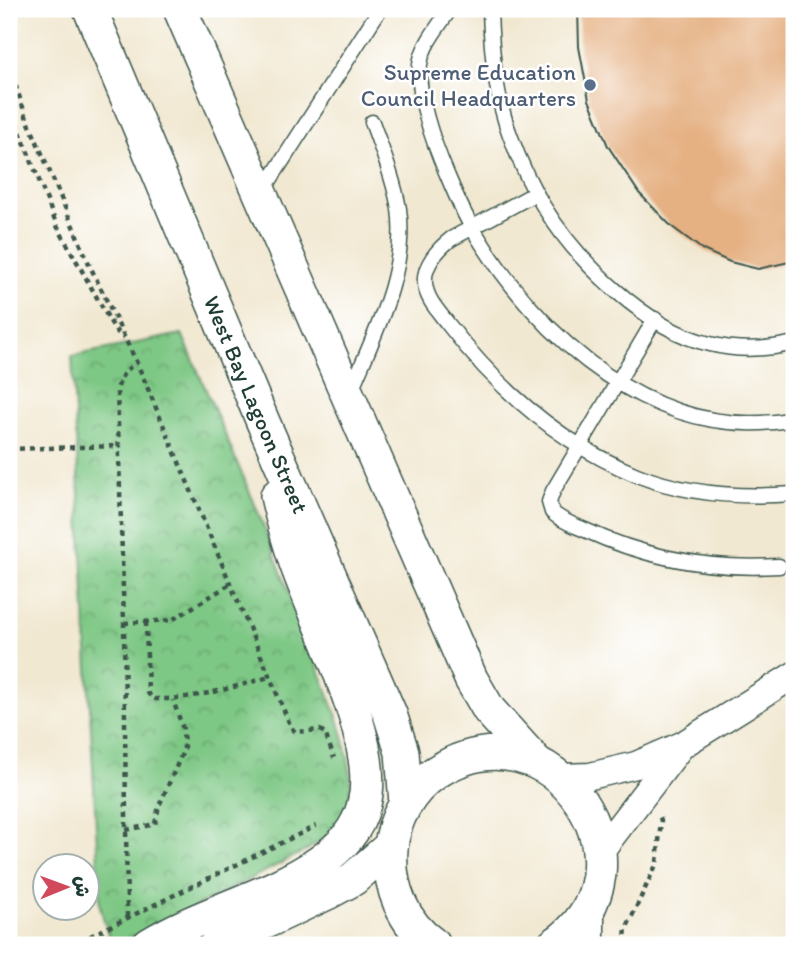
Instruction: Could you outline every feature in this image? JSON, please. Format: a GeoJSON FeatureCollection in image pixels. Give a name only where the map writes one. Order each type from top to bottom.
{"type":"FeatureCollection","features":[{"type":"Feature","properties":{"kind":"street","name":"West Bay Lagoon Street"},"geometry":{"type":"LineString","coordinates":[[90,9],[263,422],[390,714],[402,752],[406,803]]}},
{"type":"Feature","properties":{"kind":"street"},"geometry":{"type":"LineString","coordinates":[[180,9],[471,679],[489,710],[548,770],[573,790],[587,811],[596,835],[599,853],[598,877],[591,899],[573,929],[554,945]]}},
{"type":"Feature","properties":{"kind":"street"},"geometry":{"type":"LineString","coordinates":[[149,945],[318,863],[344,844],[355,828],[365,804],[367,765],[364,744],[296,563],[268,463],[263,422]]}},
{"type":"Feature","properties":{"kind":"street"},"geometry":{"type":"LineString","coordinates":[[435,945],[416,929],[397,898],[391,872],[391,846],[396,823],[406,803],[430,777],[460,760],[495,754],[513,756],[548,770],[616,772],[682,745],[794,675]]}},
{"type":"Feature","properties":{"kind":"street"},"geometry":{"type":"LineString","coordinates":[[599,853],[682,745]]}},
{"type":"Feature","properties":{"kind":"street"},"geometry":{"type":"LineString","coordinates":[[216,945],[248,932],[353,879],[391,846]]}},
{"type":"Feature","properties":{"kind":"street"},"geometry":{"type":"LineString","coordinates":[[591,899],[591,945]]}},
{"type":"Feature","properties":{"kind":"lane"},"geometry":{"type":"LineString","coordinates":[[260,195],[380,9]]}},
{"type":"Feature","properties":{"kind":"lane"},"geometry":{"type":"LineString","coordinates":[[450,9],[422,56],[419,78],[439,154],[471,227],[501,273],[536,314],[615,383],[673,410],[717,420],[756,423],[794,419]]}},
{"type":"Feature","properties":{"kind":"lane"},"geometry":{"type":"LineString","coordinates":[[490,9],[498,93],[509,133],[544,208],[570,243],[622,295],[655,319],[685,336],[719,346],[752,349],[794,343]]}},
{"type":"Feature","properties":{"kind":"lane"},"geometry":{"type":"LineString","coordinates":[[348,398],[387,298],[399,259],[399,209],[372,122]]}},
{"type":"Feature","properties":{"kind":"lane"},"geometry":{"type":"LineString","coordinates":[[536,193],[450,239],[436,253],[426,272],[426,292],[485,368],[514,397],[579,446],[639,475],[680,487],[730,495],[794,494]]}},
{"type":"Feature","properties":{"kind":"lane"},"geometry":{"type":"LineString","coordinates":[[655,319],[550,497],[549,507],[556,516],[595,535],[652,555],[715,566],[779,566]]}},
{"type":"Feature","properties":{"kind":"path"},"geometry":{"type":"LineString","coordinates":[[9,66],[31,129],[137,363],[232,583],[269,677],[295,732],[320,730],[325,733],[335,762]]}},
{"type":"Feature","properties":{"kind":"path"},"geometry":{"type":"LineString","coordinates":[[9,104],[57,226],[115,330],[125,339]]}},
{"type":"Feature","properties":{"kind":"path"},"geometry":{"type":"LineString","coordinates":[[127,917],[124,623],[117,390],[121,376],[127,368],[137,363]]}},
{"type":"Feature","properties":{"kind":"path"},"geometry":{"type":"LineString","coordinates":[[9,449],[120,446]]}},
{"type":"Feature","properties":{"kind":"path"},"geometry":{"type":"LineString","coordinates":[[124,623],[172,620],[232,583]]}},
{"type":"Feature","properties":{"kind":"path"},"geometry":{"type":"LineString","coordinates":[[146,622],[149,696],[153,699],[173,700],[269,677]]}},
{"type":"Feature","properties":{"kind":"path"},"geometry":{"type":"LineString","coordinates":[[126,830],[155,824],[159,806],[184,749],[183,729],[173,700]]}},
{"type":"Feature","properties":{"kind":"path"},"geometry":{"type":"LineString","coordinates":[[624,945],[626,929],[657,863],[661,820],[655,810],[641,799]]}},
{"type":"Feature","properties":{"kind":"path"},"geometry":{"type":"LineString","coordinates":[[72,945],[322,822]]}},
{"type":"Feature","properties":{"kind":"green space"},"geometry":{"type":"Polygon","coordinates":[[[182,334],[256,507],[338,719],[350,769],[347,808],[339,825],[330,834],[305,851],[120,945],[111,945],[102,913],[102,852],[97,852],[72,356],[182,334]]]}},
{"type":"Feature","properties":{"kind":"building"},"geometry":{"type":"Polygon","coordinates":[[[578,9],[794,9],[794,261],[758,269],[730,262],[703,250],[671,226],[639,193],[608,146],[589,100],[579,47],[578,9]]]}},
{"type":"Feature","properties":{"kind":"place","name":"Supreme Education Council Headquarters"},"geometry":{"type":"Point","coordinates":[590,85]}}]}
